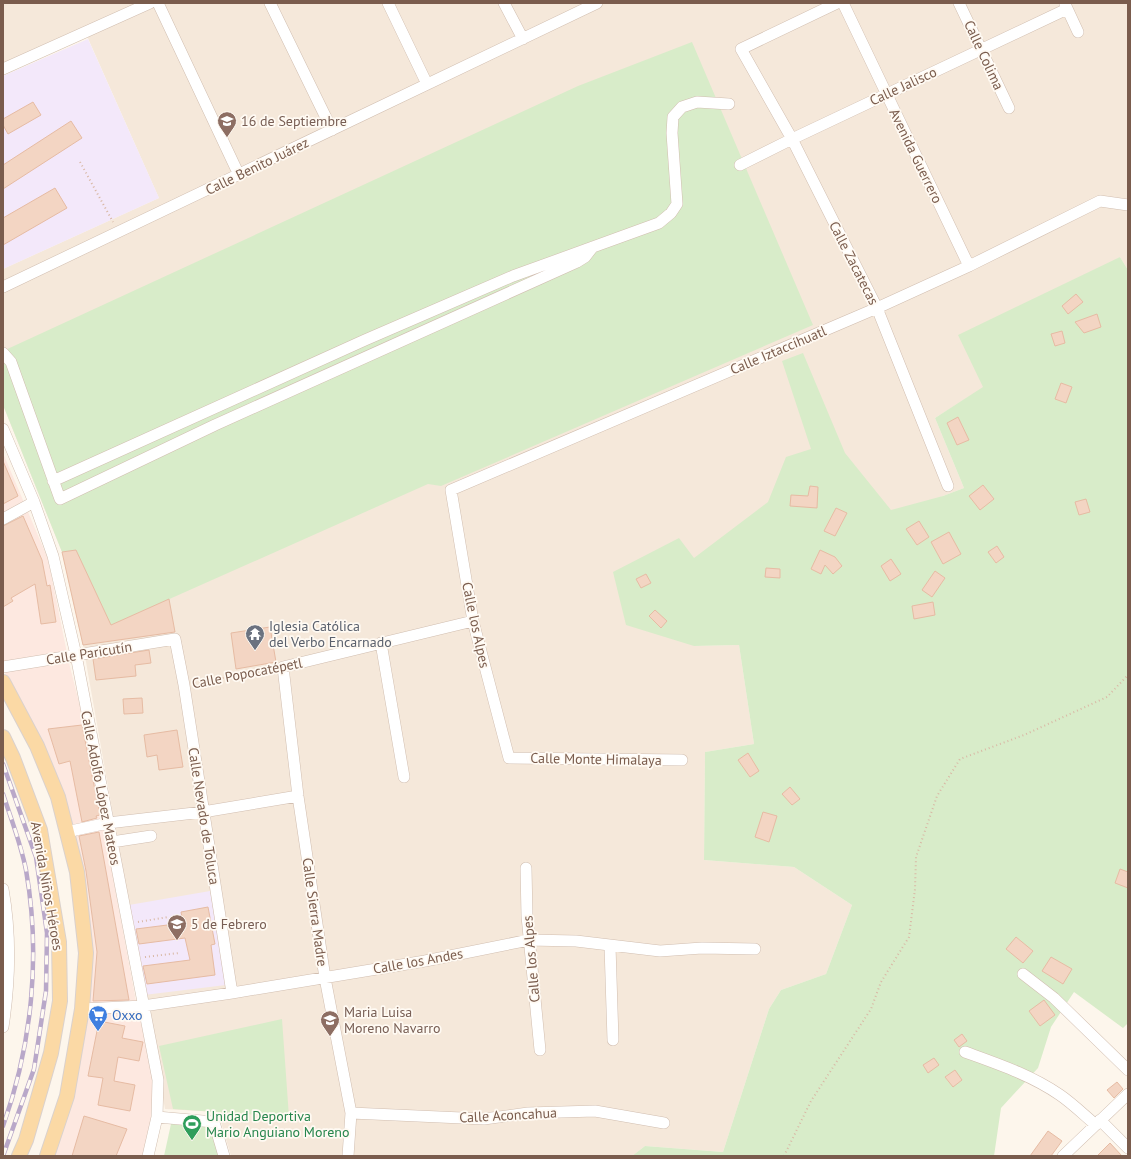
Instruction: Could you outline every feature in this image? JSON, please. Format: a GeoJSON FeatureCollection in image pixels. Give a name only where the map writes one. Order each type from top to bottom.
{"type":"FeatureCollection","features":[{"type":"Feature","properties":{"kind":"main road","name":"Avenida Niños Héroes"},"geometry":{"type":"LineString","coordinates":[[3,682],[38,746],[58,797],[77,872],[86,953],[82,1009],[67,1096],[47,1156]]}},
{"type":"Feature","properties":{"kind":"main road","name":"Avenida Niños Héroes"},"geometry":{"type":"LineString","coordinates":[[3,737],[13,758],[40,830],[59,942],[60,1001],[51,1053],[26,1140],[19,1156]]}},
{"type":"Feature","properties":{"kind":"street"},"geometry":{"type":"LineString","coordinates":[[3,69],[150,3]]}},
{"type":"Feature","properties":{"kind":"street"},"geometry":{"type":"LineString","coordinates":[[158,3],[239,175]]}},
{"type":"Feature","properties":{"kind":"street"},"geometry":{"type":"LineString","coordinates":[[270,3],[332,130]]}},
{"type":"Feature","properties":{"kind":"street"},"geometry":{"type":"LineString","coordinates":[[388,3],[427,84]]}},
{"type":"Feature","properties":{"kind":"street"},"geometry":{"type":"LineString","coordinates":[[504,3],[523,39]]}},
{"type":"Feature","properties":{"kind":"street","name":"Calle Benito Juárez"},"geometry":{"type":"LineString","coordinates":[[3,287],[598,3]]}},
{"type":"Feature","properties":{"kind":"street","name":"Calle Zacatecas"},"geometry":{"type":"LineString","coordinates":[[837,3],[741,49],[792,138],[877,308],[948,486]]}},
{"type":"Feature","properties":{"kind":"street","name":"Avenida Guerrero"},"geometry":{"type":"LineString","coordinates":[[843,3],[969,266]]}},
{"type":"Feature","properties":{"kind":"street","name":"Calle Colima"},"geometry":{"type":"LineString","coordinates":[[959,3],[1009,108]]}},
{"type":"Feature","properties":{"kind":"street"},"geometry":{"type":"LineString","coordinates":[[1066,6],[1078,32]]}},
{"type":"Feature","properties":{"kind":"street","name":"Calle Jalisco"},"geometry":{"type":"LineString","coordinates":[[740,165],[792,138],[981,50],[1066,6]]}},
{"type":"Feature","properties":{"kind":"street"},"geometry":{"type":"LineString","coordinates":[[53,481],[365,340],[513,276],[659,223],[671,213],[677,204],[672,133],[673,117],[682,107],[697,102],[729,104]]}},
{"type":"Feature","properties":{"kind":"street","name":"Calle Iztaccíhuatl"},"geometry":{"type":"LineString","coordinates":[[451,490],[877,308],[969,266],[1100,200],[1128,205]]}},
{"type":"Feature","properties":{"kind":"street"},"geometry":{"type":"LineString","coordinates":[[3,353],[11,362],[60,499],[215,425],[577,262],[585,257],[593,246]]}},
{"type":"Feature","properties":{"kind":"street","name":"Calle Adolfo López Mateos"},"geometry":{"type":"LineString","coordinates":[[3,428],[34,502],[53,556],[76,655],[158,1080],[157,1117],[148,1156]]}},
{"type":"Feature","properties":{"kind":"street","name":"Calle los Alpes"},"geometry":{"type":"LineString","coordinates":[[451,490],[473,621],[509,758]]}},
{"type":"Feature","properties":{"kind":"street"},"geometry":{"type":"LineString","coordinates":[[3,519],[34,502]]}},
{"type":"Feature","properties":{"kind":"street","name":"Calle Popocatépetl"},"geometry":{"type":"LineString","coordinates":[[283,667],[473,621]]}},
{"type":"Feature","properties":{"kind":"street","name":"Calle Paricutín"},"geometry":{"type":"LineString","coordinates":[[3,667],[175,639]]}},
{"type":"Feature","properties":{"kind":"street","name":"Calle Nevado de Toluca"},"geometry":{"type":"LineString","coordinates":[[175,639],[184,685],[232,993]]}},
{"type":"Feature","properties":{"kind":"street"},"geometry":{"type":"LineString","coordinates":[[381,643],[404,776]]}},
{"type":"Feature","properties":{"kind":"street","name":"Calle Sierra Madre"},"geometry":{"type":"LineString","coordinates":[[283,667],[298,796],[325,978],[351,1113],[348,1156]]}},
{"type":"Feature","properties":{"kind":"street","name":"Calle Monte Himalaya"},"geometry":{"type":"LineString","coordinates":[[509,758],[682,760]]}},
{"type":"Feature","properties":{"kind":"street"},"geometry":{"type":"LineString","coordinates":[[66,832],[108,823],[203,812],[298,796]]}},
{"type":"Feature","properties":{"kind":"street"},"geometry":{"type":"LineString","coordinates":[[112,842],[151,836]]}},
{"type":"Feature","properties":{"kind":"street","name":"Calle los Alpes"},"geometry":{"type":"LineString","coordinates":[[526,868],[527,916],[540,1050]]}},
{"type":"Feature","properties":{"kind":"street"},"geometry":{"type":"LineString","coordinates":[[3,889],[9,922],[7,1001],[3,1027]]}},
{"type":"Feature","properties":{"kind":"street","name":"Calle los Andes"},"geometry":{"type":"LineString","coordinates":[[82,1009],[143,1006],[232,993],[425,961],[529,940],[576,941],[660,951],[702,948],[755,949]]}},
{"type":"Feature","properties":{"kind":"street"},"geometry":{"type":"LineString","coordinates":[[610,946],[613,1040]]}},
{"type":"Feature","properties":{"kind":"street"},"geometry":{"type":"LineString","coordinates":[[1023,974],[1054,998],[1128,1070]]}},
{"type":"Feature","properties":{"kind":"street"},"geometry":{"type":"LineString","coordinates":[[965,1052],[1006,1067],[1060,1095],[1098,1123],[1128,1148]]}},
{"type":"Feature","properties":{"kind":"street"},"geometry":{"type":"LineString","coordinates":[[1063,1156],[1128,1094]]}},
{"type":"Feature","properties":{"kind":"street","name":"Calle Aconcahua"},"geometry":{"type":"LineString","coordinates":[[351,1113],[484,1119],[528,1113],[594,1112],[664,1124]]}},
{"type":"Feature","properties":{"kind":"street"},"geometry":{"type":"LineString","coordinates":[[157,1117],[214,1122],[224,1156]]}},
{"type":"Feature","properties":{"kind":"path"},"geometry":{"type":"LineString","coordinates":[[80,162],[119,232]]}},
{"type":"Feature","properties":{"kind":"path","name":"Calle Popocatépetl"},"geometry":{"type":"LineString","coordinates":[[184,685],[283,667]]}},
{"type":"Feature","properties":{"kind":"path"},"geometry":{"type":"LineString","coordinates":[[784,1156],[812,1101],[871,1009],[881,982],[910,937],[915,889],[916,857],[937,796],[960,759],[1024,735],[1107,697],[1128,675]]}},
{"type":"Feature","properties":{"kind":"path"},"geometry":{"type":"LineString","coordinates":[[127,924],[168,918]]}},
{"type":"Feature","properties":{"kind":"path"},"geometry":{"type":"LineString","coordinates":[[134,959],[179,952]]}},
{"type":"Feature","properties":{"kind":"shaded area"},"geometry":{"type":"Polygon","coordinates":[[[3,3],[1128,3],[1128,270],[1120,257],[983,388],[935,418],[964,488],[943,496],[694,646],[739,645],[754,744],[705,752],[704,860],[794,867],[852,905],[826,974],[781,990],[769,1009],[723,1152],[645,1146],[632,1156],[231,1156],[218,1112],[165,1109],[83,645],[62,552],[3,405],[3,269],[159,198],[83,27],[3,63],[3,3]]]}},
{"type":"Feature","properties":{"kind":"shaded area"},"geometry":{"type":"Polygon","coordinates":[[[88,39],[159,198],[3,269],[3,76],[88,39]]]}},
{"type":"Feature","properties":{"kind":"shaded area"},"geometry":{"type":"Polygon","coordinates":[[[3,453],[48,559],[69,663],[85,726],[136,1001],[154,1080],[153,1115],[144,1156],[50,1156],[91,953],[38,733],[3,669],[3,453]]]}},
{"type":"Feature","properties":{"kind":"shaded area","name":"5 de Febrero"},"geometry":{"type":"Polygon","coordinates":[[[210,891],[226,985],[144,995],[129,905],[210,891]]]}},
{"type":"Feature","properties":{"kind":"green space"},"geometry":{"type":"Polygon","coordinates":[[[692,42],[813,325],[441,486],[428,484],[111,625],[76,550],[62,552],[3,405],[3,351],[578,86],[692,42]]]}},
{"type":"Feature","properties":{"kind":"green space"},"geometry":{"type":"Polygon","coordinates":[[[1120,257],[1128,270],[1128,1023],[1123,1028],[1074,992],[1051,1027],[1038,1068],[1001,1108],[994,1156],[632,1156],[645,1146],[723,1152],[769,1009],[781,990],[826,974],[852,905],[794,867],[704,860],[705,752],[754,744],[739,645],[694,646],[626,625],[613,572],[679,538],[694,558],[768,502],[786,457],[811,449],[782,361],[803,353],[845,453],[891,510],[943,496],[964,488],[935,418],[983,387],[958,335],[1120,257]]]}},
{"type":"Feature","properties":{"kind":"green space"},"geometry":{"type":"Polygon","coordinates":[[[282,1019],[289,1117],[173,1109],[159,1046],[282,1019]]]}},
{"type":"Feature","properties":{"kind":"green space","name":"Unidad Deportiva Mario Anguiano Moreno"},"geometry":{"type":"Polygon","coordinates":[[[171,1124],[212,1126],[220,1156],[164,1156],[171,1124]]]}},
{"type":"Feature","properties":{"kind":"building"},"geometry":{"type":"Polygon","coordinates":[[[33,102],[41,115],[8,134],[3,125],[3,119],[33,102]]]}},
{"type":"Feature","properties":{"kind":"building"},"geometry":{"type":"Polygon","coordinates":[[[71,121],[82,138],[3,189],[3,165],[71,121]]]}},
{"type":"Feature","properties":{"kind":"building"},"geometry":{"type":"Polygon","coordinates":[[[55,188],[67,208],[3,245],[3,218],[55,188]]]}},
{"type":"Feature","properties":{"kind":"building"},"geometry":{"type":"Polygon","coordinates":[[[1076,294],[1083,302],[1068,314],[1062,306],[1076,294]]]}},
{"type":"Feature","properties":{"kind":"building"},"geometry":{"type":"Polygon","coordinates":[[[1097,314],[1101,327],[1084,333],[1075,322],[1097,314]]]}},
{"type":"Feature","properties":{"kind":"building"},"geometry":{"type":"Polygon","coordinates":[[[1062,331],[1065,343],[1055,346],[1051,334],[1062,331]]]}},
{"type":"Feature","properties":{"kind":"building"},"geometry":{"type":"Polygon","coordinates":[[[1061,383],[1072,387],[1066,403],[1055,399],[1061,383]]]}},
{"type":"Feature","properties":{"kind":"building"},"geometry":{"type":"Polygon","coordinates":[[[958,417],[969,440],[957,445],[947,423],[958,417]]]}},
{"type":"Feature","properties":{"kind":"building"},"geometry":{"type":"Polygon","coordinates":[[[3,461],[18,496],[3,504],[3,461]]]}},
{"type":"Feature","properties":{"kind":"building"},"geometry":{"type":"Polygon","coordinates":[[[983,485],[994,499],[980,510],[969,496],[983,485]]]}},
{"type":"Feature","properties":{"kind":"building"},"geometry":{"type":"Polygon","coordinates":[[[810,486],[818,487],[817,508],[790,506],[791,495],[808,496],[810,486]]]}},
{"type":"Feature","properties":{"kind":"building"},"geometry":{"type":"Polygon","coordinates":[[[1086,499],[1090,512],[1079,515],[1075,502],[1086,499]]]}},
{"type":"Feature","properties":{"kind":"building"},"geometry":{"type":"Polygon","coordinates":[[[836,508],[847,513],[835,536],[824,531],[836,508]]]}},
{"type":"Feature","properties":{"kind":"building"},"geometry":{"type":"Polygon","coordinates":[[[23,516],[42,560],[47,586],[50,585],[56,622],[41,624],[35,584],[11,598],[13,601],[3,607],[3,526],[23,516]]]}},
{"type":"Feature","properties":{"kind":"building"},"geometry":{"type":"Polygon","coordinates":[[[919,521],[929,537],[917,545],[906,529],[919,521]]]}},
{"type":"Feature","properties":{"kind":"building"},"geometry":{"type":"Polygon","coordinates":[[[949,532],[961,554],[943,564],[931,542],[949,532]]]}},
{"type":"Feature","properties":{"kind":"building"},"geometry":{"type":"Polygon","coordinates":[[[997,546],[1004,557],[996,563],[988,552],[997,546]]]}},
{"type":"Feature","properties":{"kind":"building"},"geometry":{"type":"Polygon","coordinates":[[[76,550],[111,625],[169,599],[175,632],[83,645],[62,552],[76,550]]]}},
{"type":"Feature","properties":{"kind":"building"},"geometry":{"type":"Polygon","coordinates":[[[820,550],[835,557],[842,566],[833,574],[825,565],[821,574],[811,569],[820,550]]]}},
{"type":"Feature","properties":{"kind":"building"},"geometry":{"type":"Polygon","coordinates":[[[891,559],[901,574],[890,581],[881,566],[891,559]]]}},
{"type":"Feature","properties":{"kind":"building"},"geometry":{"type":"Polygon","coordinates":[[[766,568],[780,569],[780,578],[765,577],[766,568]]]}},
{"type":"Feature","properties":{"kind":"building"},"geometry":{"type":"Polygon","coordinates":[[[935,571],[945,578],[932,597],[922,590],[935,571]]]}},
{"type":"Feature","properties":{"kind":"building"},"geometry":{"type":"Polygon","coordinates":[[[646,574],[651,583],[641,588],[636,579],[646,574]]]}},
{"type":"Feature","properties":{"kind":"building"},"geometry":{"type":"Polygon","coordinates":[[[933,602],[935,615],[914,619],[912,606],[933,602]]]}},
{"type":"Feature","properties":{"kind":"building"},"geometry":{"type":"Polygon","coordinates":[[[655,610],[667,621],[661,628],[649,616],[655,610]]]}},
{"type":"Feature","properties":{"kind":"building"},"geometry":{"type":"Polygon","coordinates":[[[270,627],[276,662],[236,669],[231,633],[270,627]]]}},
{"type":"Feature","properties":{"kind":"building"},"geometry":{"type":"Polygon","coordinates":[[[149,650],[151,663],[135,665],[136,676],[96,680],[93,659],[149,650]]]}},
{"type":"Feature","properties":{"kind":"building"},"geometry":{"type":"Polygon","coordinates":[[[142,698],[143,713],[124,714],[123,699],[142,698]]]}},
{"type":"Feature","properties":{"kind":"building"},"geometry":{"type":"Polygon","coordinates":[[[82,725],[100,815],[96,816],[97,818],[82,822],[70,761],[59,764],[48,729],[82,725]]]}},
{"type":"Feature","properties":{"kind":"building"},"geometry":{"type":"Polygon","coordinates":[[[177,730],[183,767],[159,770],[157,755],[147,757],[144,735],[177,730]]]}},
{"type":"Feature","properties":{"kind":"building"},"geometry":{"type":"Polygon","coordinates":[[[748,753],[759,771],[750,777],[738,760],[748,753]]]}},
{"type":"Feature","properties":{"kind":"building"},"geometry":{"type":"Polygon","coordinates":[[[790,787],[800,799],[792,805],[782,794],[790,787]]]}},
{"type":"Feature","properties":{"kind":"building"},"geometry":{"type":"Polygon","coordinates":[[[763,812],[777,816],[769,842],[755,837],[763,812]]]}},
{"type":"Feature","properties":{"kind":"building"},"geometry":{"type":"Polygon","coordinates":[[[99,832],[129,1000],[93,1001],[97,952],[86,871],[79,836],[99,832]]]}},
{"type":"Feature","properties":{"kind":"building"},"geometry":{"type":"Polygon","coordinates":[[[1120,869],[1128,872],[1128,888],[1115,883],[1120,869]]]}},
{"type":"Feature","properties":{"kind":"building"},"geometry":{"type":"Polygon","coordinates":[[[208,907],[215,944],[211,945],[215,975],[147,984],[143,966],[190,960],[185,938],[139,944],[136,929],[183,923],[181,912],[208,907]]]}},
{"type":"Feature","properties":{"kind":"building"},"geometry":{"type":"Polygon","coordinates":[[[1016,937],[1033,951],[1023,963],[1006,949],[1016,937]]]}},
{"type":"Feature","properties":{"kind":"building"},"geometry":{"type":"Polygon","coordinates":[[[1051,957],[1072,969],[1063,984],[1042,971],[1051,957]]]}},
{"type":"Feature","properties":{"kind":"building"},"geometry":{"type":"Polygon","coordinates":[[[1044,1000],[1055,1015],[1040,1026],[1029,1011],[1044,1000]]]}},
{"type":"Feature","properties":{"kind":"building"},"geometry":{"type":"Polygon","coordinates":[[[99,1021],[125,1026],[122,1038],[143,1042],[139,1061],[118,1057],[114,1081],[135,1085],[130,1111],[98,1105],[103,1078],[88,1076],[99,1021]]]}},
{"type":"Feature","properties":{"kind":"building"},"geometry":{"type":"Polygon","coordinates":[[[962,1034],[967,1041],[959,1047],[954,1040],[962,1034]]]}},
{"type":"Feature","properties":{"kind":"building"},"geometry":{"type":"Polygon","coordinates":[[[934,1058],[939,1065],[928,1073],[923,1065],[934,1058]]]}},
{"type":"Feature","properties":{"kind":"building"},"geometry":{"type":"Polygon","coordinates":[[[955,1070],[962,1080],[953,1087],[945,1077],[955,1070]]]}},
{"type":"Feature","properties":{"kind":"building"},"geometry":{"type":"Polygon","coordinates":[[[1117,1082],[1123,1089],[1114,1098],[1107,1090],[1117,1082]]]}},
{"type":"Feature","properties":{"kind":"building"},"geometry":{"type":"Polygon","coordinates":[[[84,1116],[127,1129],[116,1156],[72,1156],[84,1116]]]}},
{"type":"Feature","properties":{"kind":"building"},"geometry":{"type":"Polygon","coordinates":[[[1048,1131],[1062,1141],[1051,1156],[1030,1156],[1048,1131]]]}},
{"type":"Feature","properties":{"kind":"building"},"geometry":{"type":"Polygon","coordinates":[[[1110,1143],[1122,1156],[1097,1156],[1110,1143]]]}},
{"type":"Feature","properties":{"kind":"railway"},"geometry":{"type":"LineString","coordinates":[[3,764],[36,857],[47,933],[46,991],[34,1069],[3,1156]]}},
{"type":"Feature","properties":{"kind":"railway"},"geometry":{"type":"LineString","coordinates":[[3,794],[24,860],[31,902],[33,934],[31,1000],[27,1032],[21,1064],[3,1126]]}},
{"type":"Feature","properties":{"kind":"place","name":"16 de Septiembre"},"geometry":{"type":"Point","coordinates":[227,138]}},
{"type":"Feature","properties":{"kind":"place","name":"Iglesia Católica del Verbo Encarnado"},"geometry":{"type":"Point","coordinates":[255,651]}},
{"type":"Feature","properties":{"kind":"place","name":"5 de Febrero"},"geometry":{"type":"Point","coordinates":[177,941]}},
{"type":"Feature","properties":{"kind":"place","name":"Oxxo"},"geometry":{"type":"Point","coordinates":[98,1032]}},
{"type":"Feature","properties":{"kind":"place","name":"Maria Luisa Moreno Navarro"},"geometry":{"type":"Point","coordinates":[330,1037]}},
{"type":"Feature","properties":{"kind":"place","name":"Unidad Deportiva Mario Anguiano Moreno"},"geometry":{"type":"Point","coordinates":[192,1141]}}]}
